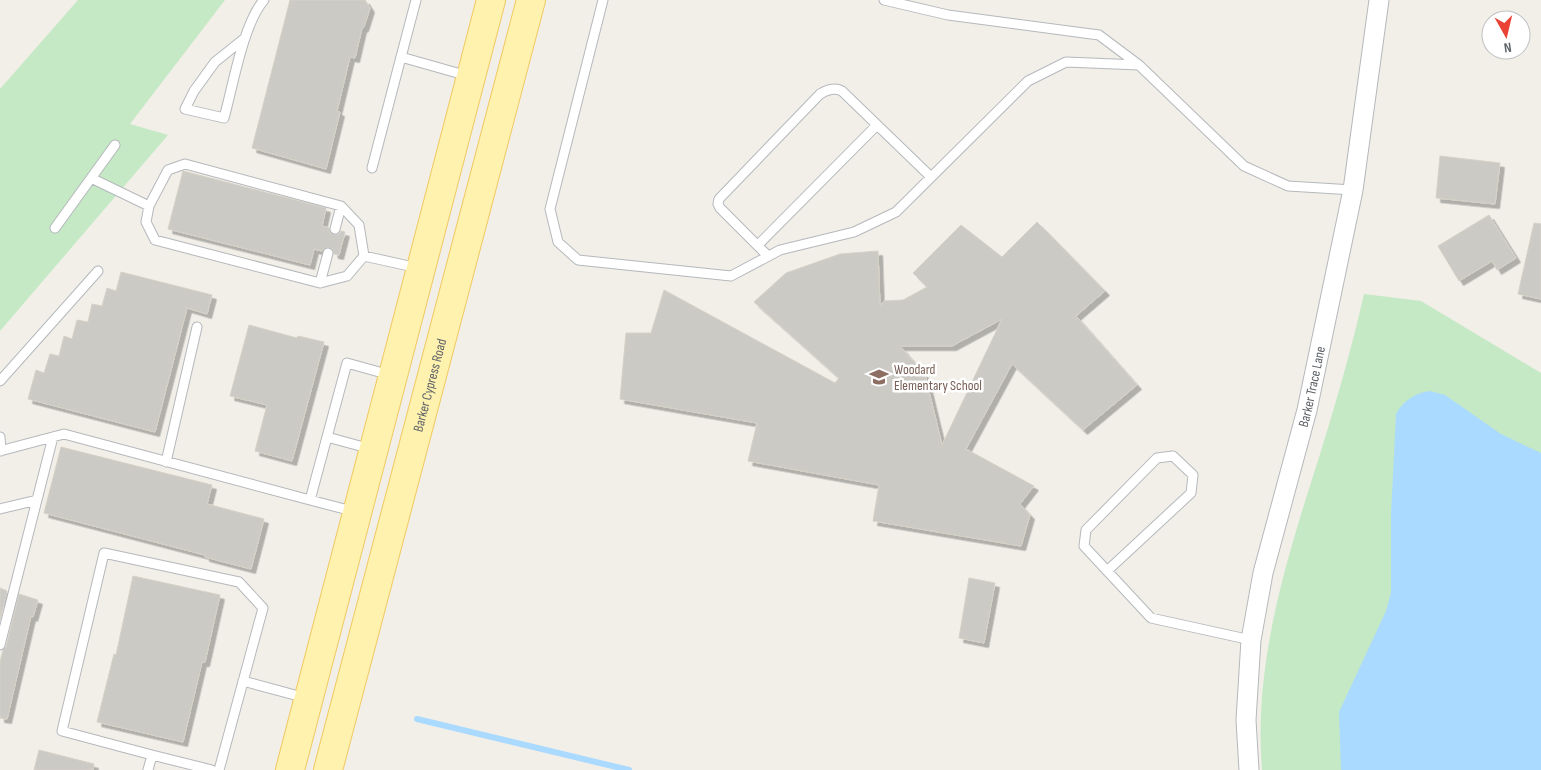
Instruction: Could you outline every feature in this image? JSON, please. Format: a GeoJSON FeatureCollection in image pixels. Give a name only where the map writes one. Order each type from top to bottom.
{"type":"FeatureCollection","features":[{"type":"Feature","properties":{"kind":"main road"},"geometry":{"type":"LineString","coordinates":[[290,770],[491,0]]}},
{"type":"Feature","properties":{"kind":"main road","name":"Barker Cypress Road"},"geometry":{"type":"LineString","coordinates":[[328,770],[531,0]]}},
{"type":"Feature","properties":{"kind":"main road"},"geometry":{"type":"LineString","coordinates":[[421,269],[458,276]]}},
{"type":"Feature","properties":{"kind":"street","name":"Barker Trace Lane"},"geometry":{"type":"LineString","coordinates":[[1249,770],[1246,720],[1250,640],[1263,573],[1307,410],[1353,190],[1379,0]]}},
{"type":"Feature","properties":{"kind":"lane"},"geometry":{"type":"LineString","coordinates":[[245,38],[215,62],[194,91],[185,109],[224,118],[245,38],[259,5],[264,0]]}},
{"type":"Feature","properties":{"kind":"lane"},"geometry":{"type":"LineString","coordinates":[[372,168],[416,0]]}},
{"type":"Feature","properties":{"kind":"lane"},"geometry":{"type":"LineString","coordinates":[[603,0],[550,209],[558,242],[578,260],[731,276],[780,250],[854,232],[896,212],[1028,81],[1066,62],[1139,65]]}},
{"type":"Feature","properties":{"kind":"lane"},"geometry":{"type":"LineString","coordinates":[[884,0],[948,15],[1099,35],[1139,65],[1244,166],[1288,186],[1353,190]]}},
{"type":"Feature","properties":{"kind":"lane"},"geometry":{"type":"LineString","coordinates":[[401,57],[471,77]]}},
{"type":"Feature","properties":{"kind":"lane"},"geometry":{"type":"LineString","coordinates":[[768,256],[720,208],[718,204],[719,199],[820,94],[832,89],[842,91],[931,177]]}},
{"type":"Feature","properties":{"kind":"lane"},"geometry":{"type":"LineString","coordinates":[[758,245],[877,125]]}},
{"type":"Feature","properties":{"kind":"lane"},"geometry":{"type":"LineString","coordinates":[[55,228],[115,145]]}},
{"type":"Feature","properties":{"kind":"lane"},"geometry":{"type":"LineString","coordinates":[[185,164],[340,206],[360,225],[364,256],[347,276],[320,283],[154,240],[146,222],[149,206],[168,170],[185,164]]}},
{"type":"Feature","properties":{"kind":"lane"},"geometry":{"type":"LineString","coordinates":[[90,178],[149,206]]}},
{"type":"Feature","properties":{"kind":"lane"},"geometry":{"type":"LineString","coordinates":[[335,229],[340,206]]}},
{"type":"Feature","properties":{"kind":"lane"},"geometry":{"type":"LineString","coordinates":[[320,283],[328,253]]}},
{"type":"Feature","properties":{"kind":"lane"},"geometry":{"type":"LineString","coordinates":[[364,256],[421,269]]}},
{"type":"Feature","properties":{"kind":"lane"},"geometry":{"type":"LineString","coordinates":[[0,380],[98,271]]}},
{"type":"Feature","properties":{"kind":"lane"},"geometry":{"type":"LineString","coordinates":[[166,462],[198,327]]}},
{"type":"Feature","properties":{"kind":"lane"},"geometry":{"type":"LineString","coordinates":[[310,500],[347,363],[393,375]]}},
{"type":"Feature","properties":{"kind":"lane"},"geometry":{"type":"LineString","coordinates":[[0,436],[0,451],[64,434],[357,512]]}},
{"type":"Feature","properties":{"kind":"lane"},"geometry":{"type":"LineString","coordinates":[[0,645],[53,437]]}},
{"type":"Feature","properties":{"kind":"lane"},"geometry":{"type":"LineString","coordinates":[[327,437],[374,450]]}},
{"type":"Feature","properties":{"kind":"lane"},"geometry":{"type":"LineString","coordinates":[[1107,572],[1191,493],[1193,475],[1173,456],[1157,458],[1086,530],[1084,546],[1107,572],[1152,618],[1250,640]]}},
{"type":"Feature","properties":{"kind":"lane"},"geometry":{"type":"LineString","coordinates":[[0,509],[37,500]]}},
{"type":"Feature","properties":{"kind":"lane"},"geometry":{"type":"LineString","coordinates":[[212,770],[62,731],[104,553],[239,582],[264,608],[219,770]]}},
{"type":"Feature","properties":{"kind":"lane"},"geometry":{"type":"LineString","coordinates":[[243,681],[308,699]]}},
{"type":"Feature","properties":{"kind":"lane"},"geometry":{"type":"LineString","coordinates":[[148,770],[152,755]]}},
{"type":"Feature","properties":{"kind":"green space"},"geometry":{"type":"Polygon","coordinates":[[[78,0],[225,0],[130,124],[168,135],[0,331],[0,89],[78,0]]]}},
{"type":"Feature","properties":{"kind":"green space"},"geometry":{"type":"Polygon","coordinates":[[[1364,294],[1421,301],[1541,373],[1541,770],[1262,770],[1263,688],[1276,608],[1285,569],[1344,373],[1364,294]]]}},
{"type":"Feature","properties":{"kind":"water"},"geometry":{"type":"Polygon","coordinates":[[[1430,391],[1445,395],[1501,434],[1541,453],[1541,770],[1341,770],[1339,712],[1386,611],[1391,593],[1391,515],[1396,414],[1410,398],[1430,391]]]}},
{"type":"Feature","properties":{"kind":"building"},"geometry":{"type":"Polygon","coordinates":[[[290,0],[365,0],[370,8],[362,28],[355,58],[350,57],[337,111],[340,112],[326,169],[252,148],[290,0]]]}},
{"type":"Feature","properties":{"kind":"building"},"geometry":{"type":"Polygon","coordinates":[[[1440,156],[1500,163],[1495,204],[1436,198],[1440,156]]]}},
{"type":"Feature","properties":{"kind":"building"},"geometry":{"type":"Polygon","coordinates":[[[183,171],[326,208],[322,226],[329,228],[330,233],[334,235],[339,234],[341,231],[345,232],[339,255],[334,254],[333,249],[329,247],[324,248],[322,251],[314,249],[310,265],[168,229],[183,171]]]}},
{"type":"Feature","properties":{"kind":"building"},"geometry":{"type":"Polygon","coordinates":[[[1489,215],[1516,258],[1497,270],[1492,261],[1459,281],[1438,246],[1489,215]]]}},
{"type":"Feature","properties":{"kind":"building"},"geometry":{"type":"Polygon","coordinates":[[[1037,222],[1105,291],[1076,316],[1137,385],[1083,430],[1012,364],[966,449],[1034,486],[1020,504],[1030,515],[1021,546],[873,521],[879,485],[748,461],[757,423],[620,399],[626,333],[651,333],[664,290],[835,383],[839,378],[754,302],[786,273],[840,254],[878,251],[880,306],[884,301],[903,300],[927,287],[913,273],[961,225],[1002,257],[1037,222]],[[1002,319],[952,346],[900,346],[925,375],[942,445],[1002,319]]]}},
{"type":"Feature","properties":{"kind":"building"},"geometry":{"type":"Polygon","coordinates":[[[1534,223],[1541,224],[1541,299],[1518,294],[1534,223]]]}},
{"type":"Feature","properties":{"kind":"building"},"geometry":{"type":"Polygon","coordinates":[[[121,272],[212,295],[207,314],[187,308],[155,432],[28,399],[36,370],[44,373],[50,354],[59,356],[64,336],[72,339],[77,320],[88,322],[92,304],[102,306],[107,288],[116,291],[121,272]]]}},
{"type":"Feature","properties":{"kind":"building"},"geometry":{"type":"Polygon","coordinates":[[[249,325],[297,338],[298,336],[324,342],[292,461],[255,451],[267,405],[230,396],[249,325]]]}},
{"type":"Feature","properties":{"kind":"building"},"geometry":{"type":"Polygon","coordinates":[[[61,447],[212,485],[207,504],[264,519],[251,569],[205,557],[205,555],[44,513],[61,447]]]}},
{"type":"Feature","properties":{"kind":"building"},"geometry":{"type":"Polygon","coordinates":[[[133,576],[220,595],[205,662],[202,662],[183,742],[97,722],[114,654],[116,655],[133,576]]]}},
{"type":"Feature","properties":{"kind":"building"},"geometry":{"type":"Polygon","coordinates":[[[969,578],[995,583],[984,643],[959,638],[969,578]]]}},
{"type":"Feature","properties":{"kind":"building"},"geometry":{"type":"Polygon","coordinates":[[[0,588],[7,591],[0,620],[0,588]]]}},
{"type":"Feature","properties":{"kind":"building"},"geometry":{"type":"Polygon","coordinates":[[[19,594],[38,600],[33,617],[31,616],[7,719],[0,718],[0,662],[3,650],[6,647],[19,594]]]}},
{"type":"Feature","properties":{"kind":"building"},"geometry":{"type":"Polygon","coordinates":[[[39,750],[94,764],[93,770],[34,770],[39,750]]]}},
{"type":"Feature","properties":{"kind":"waterway"},"geometry":{"type":"LineString","coordinates":[[417,719],[629,770]]}},
{"type":"Feature","properties":{"kind":"place","name":"Woodard Elementary School"},"geometry":{"type":"Point","coordinates":[879,377]}}]}
